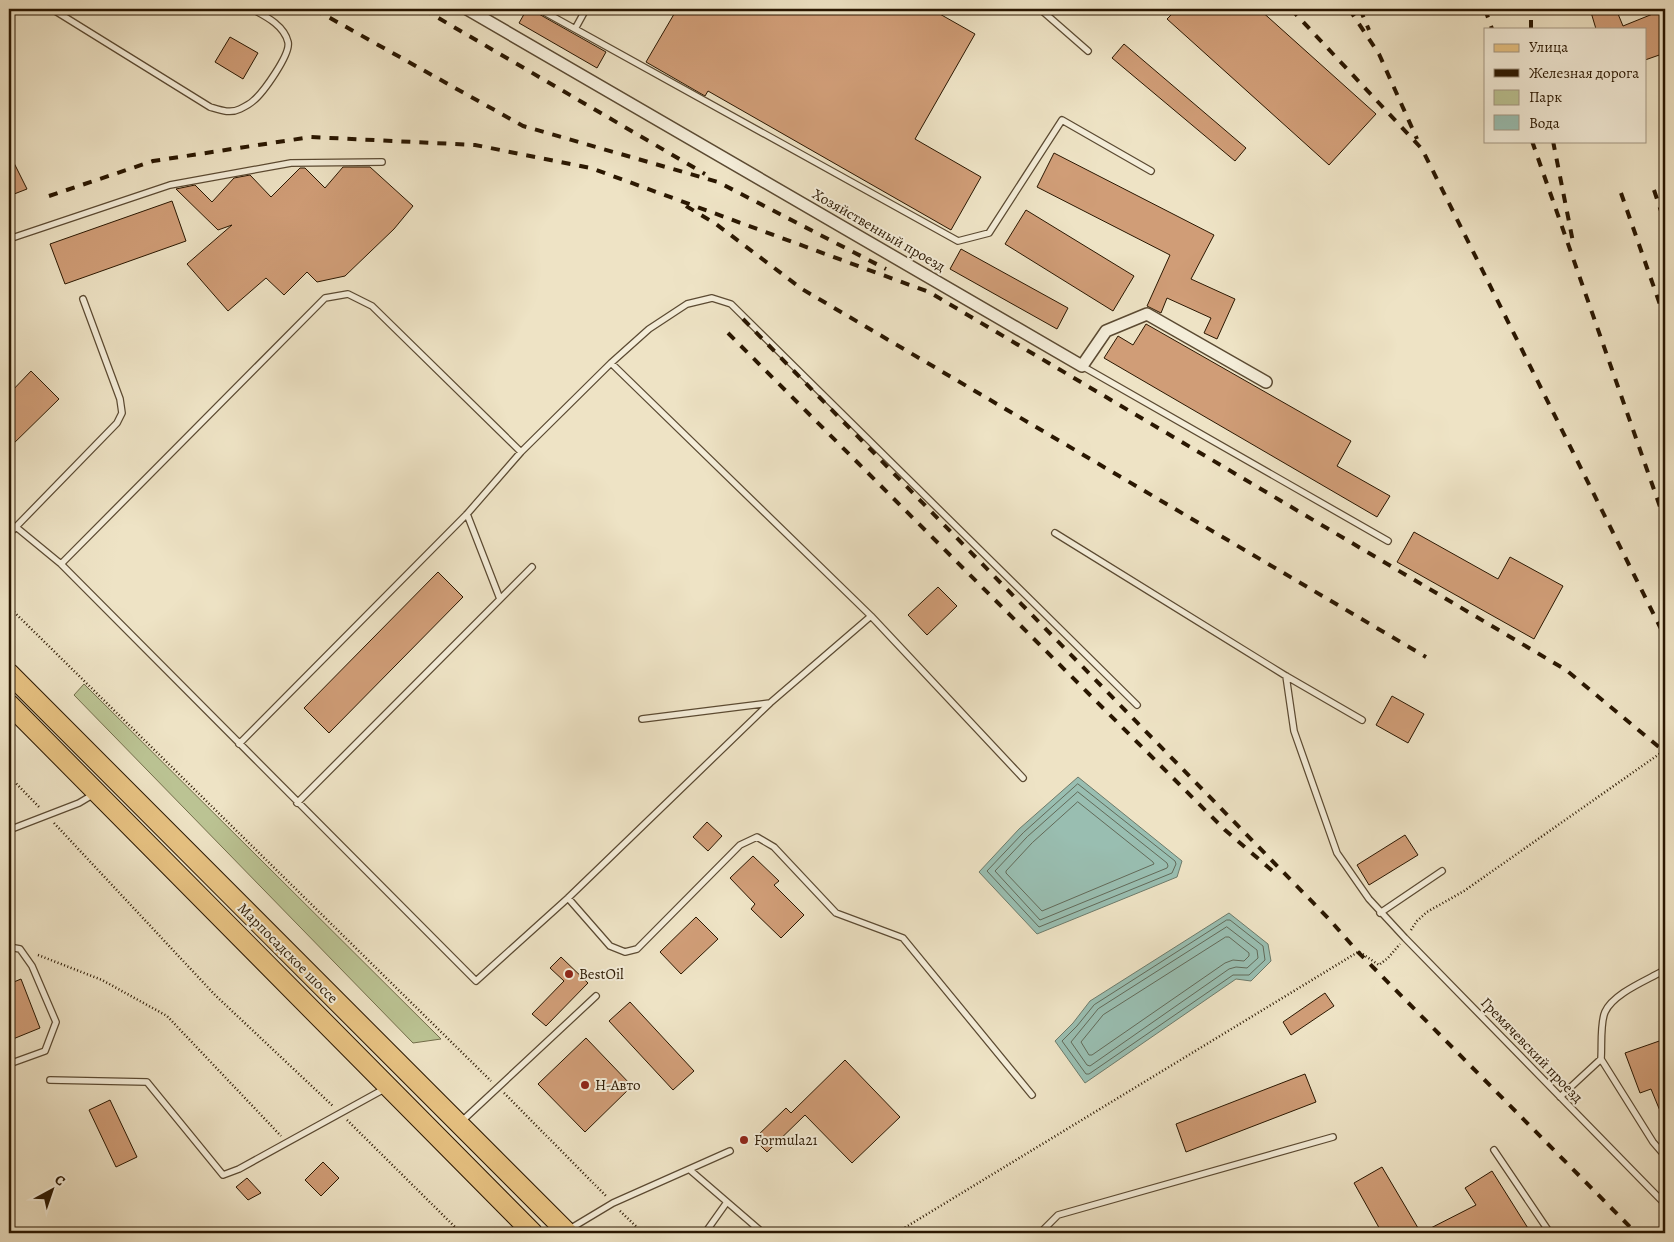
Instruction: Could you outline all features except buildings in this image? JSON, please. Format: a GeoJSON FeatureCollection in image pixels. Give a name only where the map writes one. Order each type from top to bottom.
{"type":"FeatureCollection","features":[{"type":"Feature","properties":{"kind":"main road","name":"Марпосадское шоссе"},"geometry":{"type":"LineString","coordinates":[[9,673],[567,1232]]}},
{"type":"Feature","properties":{"kind":"main road","name":"Марпосадское шоссе"},"geometry":{"type":"LineString","coordinates":[[9,704],[533,1233]]}},
{"type":"Feature","properties":{"kind":"street","name":"Хозяйственный проезд"},"geometry":{"type":"LineString","coordinates":[[469,9],[1082,366]]}},
{"type":"Feature","properties":{"kind":"street"},"geometry":{"type":"LineString","coordinates":[[1082,366],[1106,330],[1147,314],[1266,382]]}},
{"type":"Feature","properties":{"kind":"lane"},"geometry":{"type":"LineString","coordinates":[[52,9],[210,107],[223,112],[238,110],[254,101],[267,85],[286,55],[289,43],[284,32],[271,20],[252,9]]}},
{"type":"Feature","properties":{"kind":"lane"},"geometry":{"type":"LineString","coordinates":[[539,9],[958,241],[989,233],[1062,120],[1151,172]]}},
{"type":"Feature","properties":{"kind":"lane"},"geometry":{"type":"LineString","coordinates":[[575,29],[586,9]]}},
{"type":"Feature","properties":{"kind":"lane"},"geometry":{"type":"LineString","coordinates":[[1040,9],[1088,51]]}},
{"type":"Feature","properties":{"kind":"lane"},"geometry":{"type":"LineString","coordinates":[[9,239],[170,185],[291,163],[382,162]]}},
{"type":"Feature","properties":{"kind":"lane"},"geometry":{"type":"LineString","coordinates":[[61,564],[325,298],[348,294],[372,306],[521,452]]}},
{"type":"Feature","properties":{"kind":"lane"},"geometry":{"type":"LineString","coordinates":[[239,744],[467,514],[521,452],[611,363],[649,329],[687,304],[712,298],[731,304],[1137,706]]}},
{"type":"Feature","properties":{"kind":"lane"},"geometry":{"type":"LineString","coordinates":[[9,534],[117,423],[122,413],[120,399],[83,299]]}},
{"type":"Feature","properties":{"kind":"lane"},"geometry":{"type":"LineString","coordinates":[[611,363],[871,616],[1023,778]]}},
{"type":"Feature","properties":{"kind":"lane"},"geometry":{"type":"LineString","coordinates":[[1082,366],[1388,541]]}},
{"type":"Feature","properties":{"kind":"lane"},"geometry":{"type":"LineString","coordinates":[[467,514],[500,599]]}},
{"type":"Feature","properties":{"kind":"lane"},"geometry":{"type":"LineString","coordinates":[[16,527],[61,564],[476,981],[568,898],[770,703],[871,616]]}},
{"type":"Feature","properties":{"kind":"lane"},"geometry":{"type":"LineString","coordinates":[[1055,533],[1286,676],[1362,720]]}},
{"type":"Feature","properties":{"kind":"lane"},"geometry":{"type":"LineString","coordinates":[[297,803],[532,567]]}},
{"type":"Feature","properties":{"kind":"lane","name":"Гремячевский проезд"},"geometry":{"type":"LineString","coordinates":[[1286,676],[1294,731],[1337,853],[1369,899],[1380,913],[1665,1204]]}},
{"type":"Feature","properties":{"kind":"lane"},"geometry":{"type":"LineString","coordinates":[[642,719],[770,703]]}},
{"type":"Feature","properties":{"kind":"lane"},"geometry":{"type":"LineString","coordinates":[[9,830],[71,806],[97,792]]}},
{"type":"Feature","properties":{"kind":"lane"},"geometry":{"type":"LineString","coordinates":[[568,898],[610,946],[625,952],[637,948],[740,845],[757,837],[774,847],[836,913],[902,938],[1032,1095]]}},
{"type":"Feature","properties":{"kind":"lane"},"geometry":{"type":"LineString","coordinates":[[1380,913],[1442,871]]}},
{"type":"Feature","properties":{"kind":"lane"},"geometry":{"type":"LineString","coordinates":[[9,947],[20,949],[32,966],[56,1022],[45,1051],[9,1064]]}},
{"type":"Feature","properties":{"kind":"lane"},"geometry":{"type":"LineString","coordinates":[[1665,971],[1618,997],[1608,1006],[1604,1014],[1601,1059],[1653,1142],[1665,1156]]}},
{"type":"Feature","properties":{"kind":"lane"},"geometry":{"type":"LineString","coordinates":[[458,1124],[596,996]]}},
{"type":"Feature","properties":{"kind":"lane"},"geometry":{"type":"LineString","coordinates":[[1560,1097],[1601,1059]]}},
{"type":"Feature","properties":{"kind":"lane"},"geometry":{"type":"LineString","coordinates":[[50,1080],[147,1082],[223,1176],[239,1170],[388,1087]]}},
{"type":"Feature","properties":{"kind":"lane"},"geometry":{"type":"LineString","coordinates":[[1040,1233],[1058,1215],[1332,1137]]}},
{"type":"Feature","properties":{"kind":"lane"},"geometry":{"type":"LineString","coordinates":[[1494,1150],[1550,1233]]}},
{"type":"Feature","properties":{"kind":"lane"},"geometry":{"type":"LineString","coordinates":[[567,1232],[612,1203],[730,1151]]}},
{"type":"Feature","properties":{"kind":"lane"},"geometry":{"type":"LineString","coordinates":[[690,1170],[763,1233]]}},
{"type":"Feature","properties":{"kind":"lane"},"geometry":{"type":"LineString","coordinates":[[705,1233],[726,1202]]}},
{"type":"Feature","properties":{"kind":"path"},"geometry":{"type":"LineString","coordinates":[[9,607],[484,1074]]}},
{"type":"Feature","properties":{"kind":"path"},"geometry":{"type":"LineString","coordinates":[[896,1233],[1358,952],[1379,965],[1388,958],[1417,921],[1427,912],[1464,892],[1665,750]]}},
{"type":"Feature","properties":{"kind":"path"},"geometry":{"type":"LineString","coordinates":[[9,776],[45,813]]}},
{"type":"Feature","properties":{"kind":"path"},"geometry":{"type":"LineString","coordinates":[[56,825],[215,995],[338,1111]]}},
{"type":"Feature","properties":{"kind":"path"},"geometry":{"type":"LineString","coordinates":[[20,949],[102,980],[167,1016],[287,1142]]}},
{"type":"Feature","properties":{"kind":"path"},"geometry":{"type":"LineString","coordinates":[[514,1103],[609,1200]]}},
{"type":"Feature","properties":{"kind":"path"},"geometry":{"type":"LineString","coordinates":[[347,1120],[461,1233]]}},
{"type":"Feature","properties":{"kind":"path"},"geometry":{"type":"LineString","coordinates":[[616,1207],[643,1233]]}},
{"type":"Feature","properties":{"kind":"green space"},"geometry":{"type":"Polygon","coordinates":[[[84,684],[441,1039],[413,1043],[74,695],[84,684]]]}},
{"type":"Feature","properties":{"kind":"water"},"geometry":{"type":"Polygon","coordinates":[[[1078,777],[1182,861],[1177,877],[1037,934],[979,872],[1019,829],[1078,777]]]}},
{"type":"Feature","properties":{"kind":"water"},"geometry":{"type":"Polygon","coordinates":[[[1229,913],[1268,944],[1271,961],[1251,981],[1236,979],[1085,1083],[1055,1041],[1073,1023],[1090,1001],[1229,913]]]}},
{"type":"Feature","properties":{"kind":"railway"},"geometry":{"type":"LineString","coordinates":[[314,9],[523,126],[718,182],[886,269]]}},
{"type":"Feature","properties":{"kind":"railway"},"geometry":{"type":"LineString","coordinates":[[423,9],[705,174]]}},
{"type":"Feature","properties":{"kind":"railway"},"geometry":{"type":"LineString","coordinates":[[1291,9],[1422,149],[1665,637]]}},
{"type":"Feature","properties":{"kind":"railway"},"geometry":{"type":"LineString","coordinates":[[1349,9],[1379,54],[1417,139]]}},
{"type":"Feature","properties":{"kind":"railway"},"geometry":{"type":"LineString","coordinates":[[1360,9],[1369,30]]}},
{"type":"Feature","properties":{"kind":"railway"},"geometry":{"type":"LineString","coordinates":[[1485,9],[1492,28]]}},
{"type":"Feature","properties":{"kind":"railway"},"geometry":{"type":"LineString","coordinates":[[1531,9],[1531,28]]}},
{"type":"Feature","properties":{"kind":"railway"},"geometry":{"type":"LineString","coordinates":[[49,196],[153,161],[311,137],[475,145],[591,168],[929,292],[1566,670],[1665,752]]}},
{"type":"Feature","properties":{"kind":"railway"},"geometry":{"type":"LineString","coordinates":[[1532,142],[1665,521]]}},
{"type":"Feature","properties":{"kind":"railway"},"geometry":{"type":"LineString","coordinates":[[1553,142],[1573,242]]}},
{"type":"Feature","properties":{"kind":"railway"},"geometry":{"type":"LineString","coordinates":[[1654,190],[1665,223]]}},
{"type":"Feature","properties":{"kind":"railway"},"geometry":{"type":"LineString","coordinates":[[1621,193],[1665,319]]}},
{"type":"Feature","properties":{"kind":"railway"},"geometry":{"type":"LineString","coordinates":[[686,206],[716,224],[802,289],[1426,657]]}},
{"type":"Feature","properties":{"kind":"railway"},"geometry":{"type":"LineString","coordinates":[[743,319],[1329,919],[1358,952],[1636,1233]]}},
{"type":"Feature","properties":{"kind":"railway"},"geometry":{"type":"LineString","coordinates":[[728,333],[1225,830],[1276,874]]}},
{"type":"Feature","properties":{"kind":"place","name":"BestOil"},"geometry":{"type":"Point","coordinates":[569,974]}},
{"type":"Feature","properties":{"kind":"place","name":"Н-Авто"},"geometry":{"type":"Point","coordinates":[585,1085]}},
{"type":"Feature","properties":{"kind":"place","name":"Formula21"},"geometry":{"type":"Point","coordinates":[744,1140]}}]}
